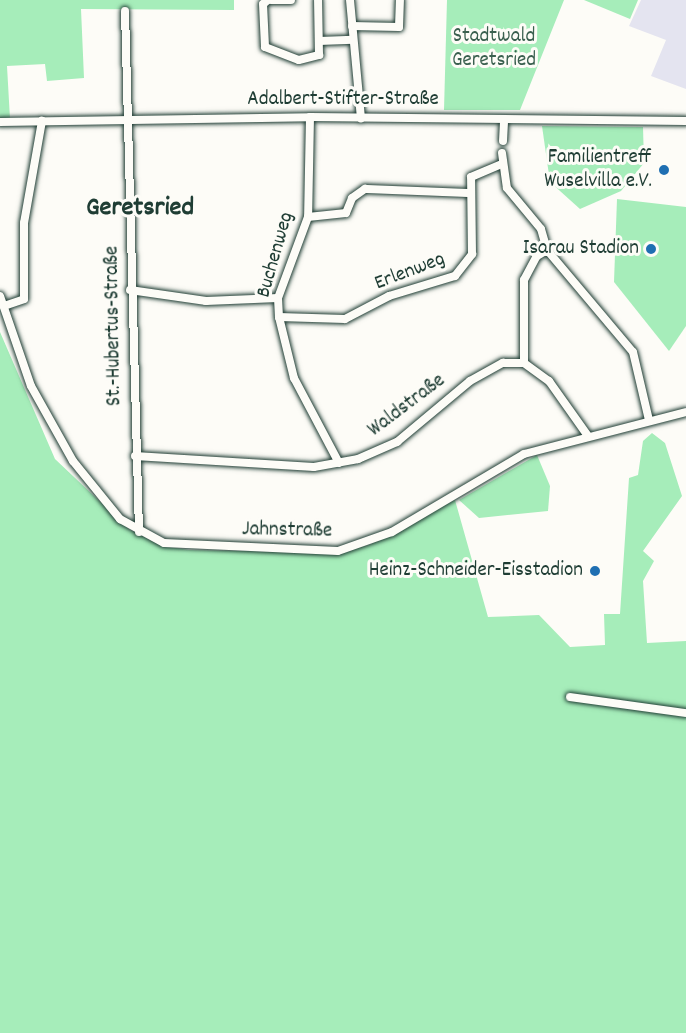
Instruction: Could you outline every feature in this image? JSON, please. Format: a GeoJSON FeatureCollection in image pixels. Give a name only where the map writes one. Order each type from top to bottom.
{"type":"FeatureCollection","features":[{"type":"Feature","properties":{"kind":"street"},"geometry":{"type":"LineString","coordinates":[[291,0],[270,0],[263,4],[269,51],[316,60],[319,41],[318,0]]}},
{"type":"Feature","properties":{"kind":"street"},"geometry":{"type":"LineString","coordinates":[[350,0],[361,118]]}},
{"type":"Feature","properties":{"kind":"street"},"geometry":{"type":"LineString","coordinates":[[352,26],[399,27],[400,0]]}},
{"type":"Feature","properties":{"kind":"street","name":"St.-Hubertus-Straße"},"geometry":{"type":"LineString","coordinates":[[125,11],[130,290],[135,456],[140,532]]}},
{"type":"Feature","properties":{"kind":"street"},"geometry":{"type":"LineString","coordinates":[[319,41],[353,40]]}},
{"type":"Feature","properties":{"kind":"street","name":"Adalbert-Stifter-Straße"},"geometry":{"type":"LineString","coordinates":[[0,122],[310,117],[686,121]]}},
{"type":"Feature","properties":{"kind":"street","name":"Buchenweg"},"geometry":{"type":"LineString","coordinates":[[310,117],[308,217],[278,298],[279,317],[294,378],[339,463]]}},
{"type":"Feature","properties":{"kind":"street"},"geometry":{"type":"LineString","coordinates":[[502,141],[504,119]]}},
{"type":"Feature","properties":{"kind":"street"},"geometry":{"type":"LineString","coordinates":[[4,306],[24,298],[24,223],[42,121]]}},
{"type":"Feature","properties":{"kind":"street"},"geometry":{"type":"LineString","coordinates":[[502,153],[501,164],[507,188],[541,229],[547,250],[633,352],[650,420]]}},
{"type":"Feature","properties":{"kind":"street"},"geometry":{"type":"LineString","coordinates":[[308,217],[346,213],[352,198],[365,189],[470,193],[476,171],[501,164]]}},
{"type":"Feature","properties":{"kind":"street","name":"Erlenweg"},"geometry":{"type":"LineString","coordinates":[[279,317],[345,320],[388,296],[455,276],[472,254],[470,193]]}},
{"type":"Feature","properties":{"kind":"street"},"geometry":{"type":"LineString","coordinates":[[547,250],[537,256],[524,280],[524,363],[568,402],[588,436]]}},
{"type":"Feature","properties":{"kind":"street"},"geometry":{"type":"LineString","coordinates":[[130,290],[206,301],[278,298]]}},
{"type":"Feature","properties":{"kind":"street","name":"Jahnstraße"},"geometry":{"type":"LineString","coordinates":[[0,296],[28,380],[74,461],[120,519],[140,532],[189,547],[338,551],[392,532],[524,454],[686,412]]}},
{"type":"Feature","properties":{"kind":"street","name":"Waldstraße"},"geometry":{"type":"LineString","coordinates":[[135,456],[314,467],[339,463],[397,442],[486,371],[524,363]]}},
{"type":"Feature","properties":{"kind":"street"},"geometry":{"type":"LineString","coordinates":[[570,697],[686,712]]}},
{"type":"Feature","properties":{"kind":"shaded area"},"geometry":{"type":"Polygon","coordinates":[[[641,0],[686,0],[686,89],[651,76],[666,40],[629,26],[641,0]]]}},
{"type":"Feature","properties":{"kind":"green space"},"geometry":{"type":"Polygon","coordinates":[[[0,0],[234,0],[234,10],[81,9],[84,78],[47,81],[45,64],[7,66],[10,119],[0,119],[0,0]]]}},
{"type":"Feature","properties":{"kind":"green space","name":"Stadtwald Geretsried"},"geometry":{"type":"Polygon","coordinates":[[[447,0],[564,0],[520,110],[444,110],[447,0]]]}},
{"type":"Feature","properties":{"kind":"green space","name":"Stadtwald Geretsried"},"geometry":{"type":"Polygon","coordinates":[[[584,0],[638,0],[630,19],[584,0]]]}},
{"type":"Feature","properties":{"kind":"green space"},"geometry":{"type":"Polygon","coordinates":[[[542,126],[643,127],[644,163],[621,191],[580,209],[550,182],[542,126]]]}},
{"type":"Feature","properties":{"kind":"green space","name":"Isarau Stadion"},"geometry":{"type":"Polygon","coordinates":[[[617,199],[686,207],[686,326],[669,351],[614,282],[617,199]]]}},
{"type":"Feature","properties":{"kind":"green space"},"geometry":{"type":"Polygon","coordinates":[[[0,332],[55,459],[130,530],[163,546],[189,550],[338,553],[369,545],[455,500],[488,617],[539,615],[570,647],[605,645],[604,614],[620,614],[629,478],[638,475],[643,441],[652,433],[665,443],[682,496],[643,551],[654,561],[643,581],[647,643],[686,641],[686,1033],[0,1033],[0,332]]]}},
{"type":"Feature","properties":{"kind":"green space"},"geometry":{"type":"Polygon","coordinates":[[[537,455],[550,486],[548,511],[479,518],[459,500],[537,455]]]}},
{"type":"Feature","properties":{"kind":"place","name":"Familientreff Wuselvilla e.V."},"geometry":{"type":"Point","coordinates":[664,170]}},
{"type":"Feature","properties":{"kind":"place","name":"Isarau Stadion"},"geometry":{"type":"Point","coordinates":[651,249]}},
{"type":"Feature","properties":{"kind":"place","name":"Heinz-Schneider-Eisstadion"},"geometry":{"type":"Point","coordinates":[595,571]}},
{"type":"Feature","properties":{"kind":"district","name":"Geretsried"},"geometry":{"type":"Point","coordinates":[140,209]}}]}
